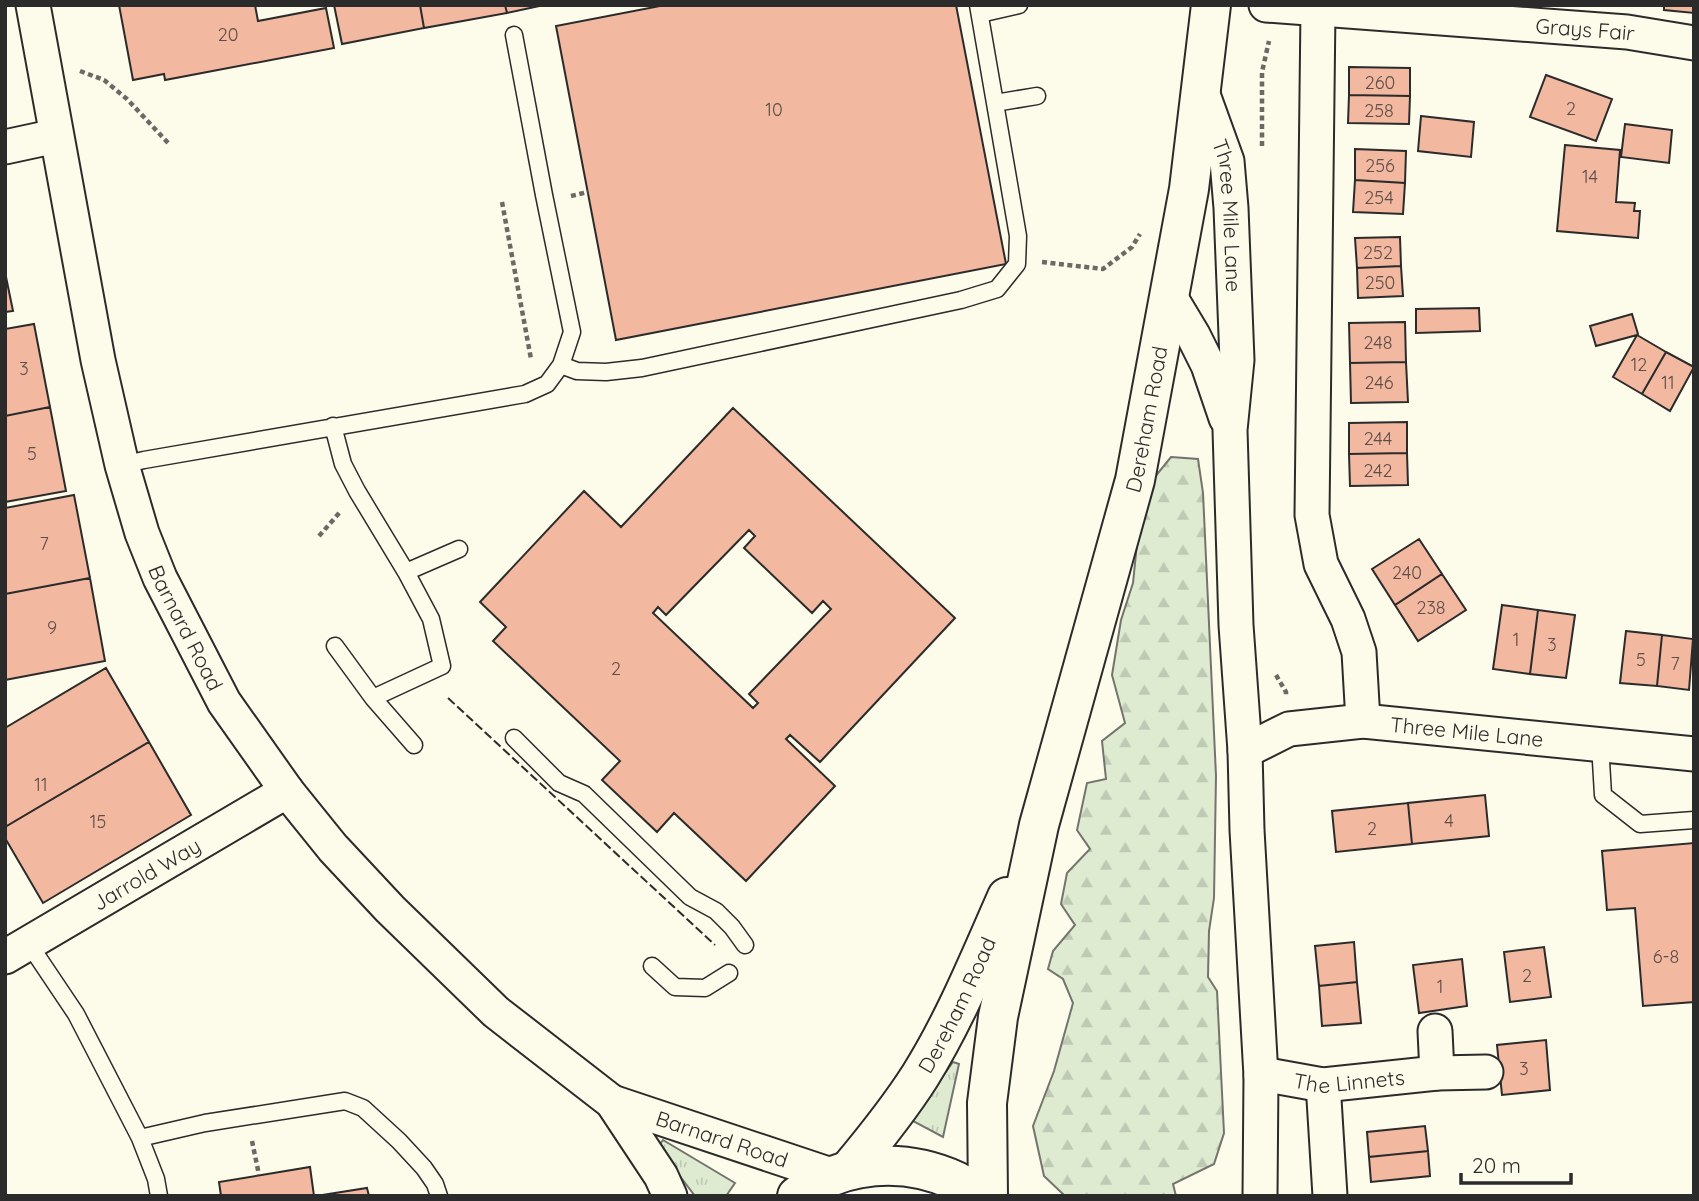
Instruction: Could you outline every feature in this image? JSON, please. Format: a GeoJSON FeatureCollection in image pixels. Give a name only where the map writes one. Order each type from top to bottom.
{"type":"FeatureCollection","features":[{"type":"Feature","properties":{"kind":"highway","name":"Dereham Road"},"geometry":{"type":"LineString","coordinates":[[988,1196],[987,1103],[998,1017],[1039,825],[1135,480],[1189,189],[1211,5]]}},
{"type":"Feature","properties":{"kind":"highway","name":"Dereham Road"},"geometry":{"type":"LineString","coordinates":[[797,1196],[840,1172],[884,1129],[921,1074],[958,1007],[1039,825]]}},
{"type":"Feature","properties":{"kind":"highway","name":"Dereham Road"},"geometry":{"type":"LineString","coordinates":[[840,1172],[891,1165],[927,1170],[958,1182],[978,1196]]}},
{"type":"Feature","properties":{"kind":"street","name":"Barnard Road"},"geometry":{"type":"LineString","coordinates":[[33,5],[98,360],[122,465],[142,533],[160,578],[224,702],[333,848],[381,899],[496,1012],[612,1102],[661,1177],[670,1196]]}},
{"type":"Feature","properties":{"kind":"street","name":"Grays Fair"},"geometry":{"type":"LineString","coordinates":[[1266,5],[1627,32],[1694,43]]}},
{"type":"Feature","properties":{"kind":"street"},"geometry":{"type":"LineString","coordinates":[[1318,10],[1312,515],[1321,564],[1348,619],[1359,652],[1363,722]]}},
{"type":"Feature","properties":{"kind":"street","name":"Three Mile Lane"},"geometry":{"type":"LineString","coordinates":[[1201,89],[1227,161],[1231,208],[1237,360],[1230,430],[1236,625],[1261,1076],[1255,1189]]}},
{"type":"Feature","properties":{"kind":"street"},"geometry":{"type":"LineString","coordinates":[[5,147],[57,136]]}},
{"type":"Feature","properties":{"kind":"street","name":"Three Mile Lane"},"geometry":{"type":"LineString","coordinates":[[1169,295],[1194,335],[1208,365],[1230,430]]}},
{"type":"Feature","properties":{"kind":"street","name":"Three Mile Lane"},"geometry":{"type":"LineString","coordinates":[[1245,751],[1289,729],[1363,722],[1694,754]]}},
{"type":"Feature","properties":{"kind":"street","name":"Jarrold Way"},"geometry":{"type":"LineString","coordinates":[[17,951],[288,791]]}},
{"type":"Feature","properties":{"kind":"street"},"geometry":{"type":"LineString","coordinates":[[1435,1031],[1437,1073]]}},
{"type":"Feature","properties":{"kind":"street","name":"The Linnets"},"geometry":{"type":"LineString","coordinates":[[1261,1076],[1323,1086],[1437,1073],[1486,1072]]}},
{"type":"Feature","properties":{"kind":"street"},"geometry":{"type":"LineString","coordinates":[[1324,1100],[1330,1196]]}},
{"type":"Feature","properties":{"kind":"street","name":"Barnard Road"},"geometry":{"type":"LineString","coordinates":[[612,1102],[840,1172]]}},
{"type":"Feature","properties":{"kind":"lane"},"geometry":{"type":"LineString","coordinates":[[561,365],[577,371],[606,372],[642,368],[961,300],[997,289],[1017,264],[1018,236],[979,10],[1019,5]]}},
{"type":"Feature","properties":{"kind":"lane"},"geometry":{"type":"LineString","coordinates":[[122,465],[526,394],[547,384],[561,365],[572,332],[514,35]]}},
{"type":"Feature","properties":{"kind":"lane"},"geometry":{"type":"LineString","coordinates":[[995,103],[1037,96]]}},
{"type":"Feature","properties":{"kind":"lane"},"geometry":{"type":"LineString","coordinates":[[333,426],[343,464],[431,619],[442,666],[373,698]]}},
{"type":"Feature","properties":{"kind":"lane"},"geometry":{"type":"LineString","coordinates":[[406,572],[459,549]]}},
{"type":"Feature","properties":{"kind":"lane"},"geometry":{"type":"LineString","coordinates":[[335,646],[373,698],[414,746]]}},
{"type":"Feature","properties":{"kind":"lane"},"geometry":{"type":"LineString","coordinates":[[514,738],[559,783],[584,794],[690,897],[716,911],[745,945]]}},
{"type":"Feature","properties":{"kind":"lane"},"geometry":{"type":"LineString","coordinates":[[1600,744],[1603,795],[1640,824],[1694,820]]}},
{"type":"Feature","properties":{"kind":"lane"},"geometry":{"type":"LineString","coordinates":[[17,951],[76,1014],[140,1138],[156,1180],[159,1196]]}},
{"type":"Feature","properties":{"kind":"lane"},"geometry":{"type":"LineString","coordinates":[[652,965],[675,987],[705,988],[729,973]]}},
{"type":"Feature","properties":{"kind":"lane"},"geometry":{"type":"LineString","coordinates":[[140,1138],[215,1122],[345,1101],[363,1108],[399,1141],[424,1168],[435,1184],[439,1196]]}},
{"type":"Feature","properties":{"kind":"path"},"geometry":{"type":"LineString","coordinates":[[44,67],[78,71],[104,80],[127,99],[170,145]]}},
{"type":"Feature","properties":{"kind":"path"},"geometry":{"type":"LineString","coordinates":[[569,197],[588,192]]}},
{"type":"Feature","properties":{"kind":"path"},"geometry":{"type":"LineString","coordinates":[[502,202],[537,389]]}},
{"type":"Feature","properties":{"kind":"path"},"geometry":{"type":"LineString","coordinates":[[1017,264],[1035,261],[1104,270],[1132,247],[1145,225]]}},
{"type":"Feature","properties":{"kind":"green space"},"geometry":{"type":"Polygon","coordinates":[[[1171,457],[1198,459],[1203,493],[1216,776],[1214,898],[1209,931],[1208,977],[1217,991],[1224,1133],[1214,1164],[1173,1184],[1176,1196],[1065,1196],[1044,1176],[1033,1126],[1054,1071],[1073,1003],[1063,979],[1048,969],[1053,951],[1075,925],[1061,904],[1067,873],[1090,849],[1077,830],[1087,783],[1106,779],[1102,741],[1125,723],[1112,675],[1121,620],[1133,583],[1138,534],[1150,483],[1171,457]]]}},
{"type":"Feature","properties":{"kind":"green space"},"geometry":{"type":"Polygon","coordinates":[[[953,1062],[959,1064],[943,1137],[911,1120],[953,1062]]]}},
{"type":"Feature","properties":{"kind":"green space"},"geometry":{"type":"Polygon","coordinates":[[[663,1140],[735,1183],[726,1196],[695,1196],[658,1147],[663,1140]]]}},
{"type":"Feature","properties":{"kind":"building"},"geometry":{"type":"Polygon","coordinates":[[[119,5],[255,5],[258,21],[326,8],[334,48],[165,80],[164,74],[133,80],[119,5]]]}},
{"type":"Feature","properties":{"kind":"building"},"geometry":{"type":"Polygon","coordinates":[[[334,5],[420,5],[424,28],[342,44],[334,5]]]}},
{"type":"Feature","properties":{"kind":"building"},"geometry":{"type":"Polygon","coordinates":[[[420,5],[505,5],[507,13],[424,28],[420,5]]]}},
{"type":"Feature","properties":{"kind":"building"},"geometry":{"type":"Polygon","coordinates":[[[505,5],[544,5],[507,13],[505,5]]]}},
{"type":"Feature","properties":{"kind":"building"},"geometry":{"type":"Polygon","coordinates":[[[665,5],[956,5],[1006,264],[616,340],[556,26],[665,5]]]}},
{"type":"Feature","properties":{"kind":"building"},"geometry":{"type":"Polygon","coordinates":[[[1664,5],[1694,5],[1694,13],[1664,10],[1664,5]]]}},
{"type":"Feature","properties":{"kind":"building"},"geometry":{"type":"Polygon","coordinates":[[[1349,67],[1410,68],[1410,96],[1349,95],[1349,67]]]}},
{"type":"Feature","properties":{"kind":"building"},"geometry":{"type":"Polygon","coordinates":[[[1546,75],[1612,99],[1596,141],[1530,117],[1546,75]]]}},
{"type":"Feature","properties":{"kind":"building"},"geometry":{"type":"Polygon","coordinates":[[[1349,95],[1410,96],[1409,124],[1348,123],[1349,95]]]}},
{"type":"Feature","properties":{"kind":"building"},"geometry":{"type":"Polygon","coordinates":[[[1421,116],[1474,122],[1471,157],[1418,151],[1421,116]]]}},
{"type":"Feature","properties":{"kind":"building"},"geometry":{"type":"Polygon","coordinates":[[[1625,124],[1672,130],[1669,163],[1621,157],[1625,124]]]}},
{"type":"Feature","properties":{"kind":"building"},"geometry":{"type":"Polygon","coordinates":[[[1565,145],[1620,150],[1616,202],[1635,203],[1634,211],[1640,211],[1638,238],[1557,231],[1565,145]]]}},
{"type":"Feature","properties":{"kind":"building"},"geometry":{"type":"Polygon","coordinates":[[[1355,149],[1406,151],[1405,183],[1355,180],[1355,149]]]}},
{"type":"Feature","properties":{"kind":"building"},"geometry":{"type":"Polygon","coordinates":[[[1355,180],[1405,183],[1403,214],[1353,212],[1355,180]]]}},
{"type":"Feature","properties":{"kind":"building"},"geometry":{"type":"Polygon","coordinates":[[[1400,237],[1401,266],[1357,268],[1355,238],[1400,237]]]}},
{"type":"Feature","properties":{"kind":"building"},"geometry":{"type":"Polygon","coordinates":[[[1401,266],[1403,296],[1358,298],[1357,268],[1401,266]]]}},
{"type":"Feature","properties":{"kind":"building"},"geometry":{"type":"Polygon","coordinates":[[[5,272],[13,311],[5,312],[5,272]]]}},
{"type":"Feature","properties":{"kind":"building"},"geometry":{"type":"Polygon","coordinates":[[[1479,308],[1480,331],[1416,333],[1416,309],[1479,308]]]}},
{"type":"Feature","properties":{"kind":"building"},"geometry":{"type":"Polygon","coordinates":[[[1632,314],[1637,335],[1596,346],[1590,326],[1632,314]]]}},
{"type":"Feature","properties":{"kind":"building"},"geometry":{"type":"Polygon","coordinates":[[[1405,322],[1406,362],[1350,363],[1349,323],[1405,322]]]}},
{"type":"Feature","properties":{"kind":"building"},"geometry":{"type":"Polygon","coordinates":[[[34,324],[50,407],[5,416],[5,329],[34,324]]]}},
{"type":"Feature","properties":{"kind":"building"},"geometry":{"type":"Polygon","coordinates":[[[1637,335],[1666,352],[1642,394],[1613,377],[1637,335]]]}},
{"type":"Feature","properties":{"kind":"building"},"geometry":{"type":"Polygon","coordinates":[[[1666,352],[1694,367],[1670,411],[1642,394],[1666,352]]]}},
{"type":"Feature","properties":{"kind":"building"},"geometry":{"type":"Polygon","coordinates":[[[1406,362],[1408,402],[1351,403],[1350,363],[1406,362]]]}},
{"type":"Feature","properties":{"kind":"building"},"geometry":{"type":"Polygon","coordinates":[[[50,407],[66,491],[5,502],[5,416],[50,407]]]}},
{"type":"Feature","properties":{"kind":"building"},"geometry":{"type":"Polygon","coordinates":[[[733,408],[955,618],[820,762],[790,735],[786,739],[835,786],[746,881],[674,813],[657,832],[602,780],[620,761],[493,641],[506,627],[480,602],[584,491],[621,527],[733,408]],[[749,530],[666,615],[658,607],[653,613],[753,708],[758,703],[749,694],[831,609],[823,601],[812,613],[744,548],[755,536],[749,530]]]}},
{"type":"Feature","properties":{"kind":"building"},"geometry":{"type":"Polygon","coordinates":[[[1407,422],[1407,453],[1349,454],[1349,423],[1407,422]]]}},
{"type":"Feature","properties":{"kind":"building"},"geometry":{"type":"Polygon","coordinates":[[[1407,453],[1408,485],[1350,486],[1349,454],[1407,453]]]}},
{"type":"Feature","properties":{"kind":"building"},"geometry":{"type":"Polygon","coordinates":[[[74,495],[90,578],[5,594],[5,508],[74,495]]]}},
{"type":"Feature","properties":{"kind":"building"},"geometry":{"type":"Polygon","coordinates":[[[1419,539],[1442,574],[1395,605],[1372,569],[1419,539]]]}},
{"type":"Feature","properties":{"kind":"building"},"geometry":{"type":"Polygon","coordinates":[[[1442,574],[1466,610],[1418,641],[1395,605],[1442,574]]]}},
{"type":"Feature","properties":{"kind":"building"},"geometry":{"type":"Polygon","coordinates":[[[90,578],[105,661],[5,680],[5,594],[90,578]]]}},
{"type":"Feature","properties":{"kind":"building"},"geometry":{"type":"Polygon","coordinates":[[[1502,605],[1538,610],[1530,674],[1493,669],[1502,605]]]}},
{"type":"Feature","properties":{"kind":"building"},"geometry":{"type":"Polygon","coordinates":[[[1538,610],[1575,615],[1566,678],[1530,674],[1538,610]]]}},
{"type":"Feature","properties":{"kind":"building"},"geometry":{"type":"Polygon","coordinates":[[[1626,631],[1662,635],[1657,686],[1620,683],[1626,631]]]}},
{"type":"Feature","properties":{"kind":"building"},"geometry":{"type":"Polygon","coordinates":[[[1662,635],[1693,639],[1689,690],[1657,686],[1662,635]]]}},
{"type":"Feature","properties":{"kind":"building"},"geometry":{"type":"Polygon","coordinates":[[[106,668],[149,742],[5,827],[5,728],[106,668]]]}},
{"type":"Feature","properties":{"kind":"building"},"geometry":{"type":"Polygon","coordinates":[[[149,742],[191,815],[43,903],[5,838],[5,827],[149,742]]]}},
{"type":"Feature","properties":{"kind":"building"},"geometry":{"type":"Polygon","coordinates":[[[1485,795],[1489,836],[1412,844],[1408,803],[1485,795]]]}},
{"type":"Feature","properties":{"kind":"building"},"geometry":{"type":"Polygon","coordinates":[[[1408,803],[1412,844],[1336,852],[1332,811],[1408,803]]]}},
{"type":"Feature","properties":{"kind":"building"},"geometry":{"type":"Polygon","coordinates":[[[1694,843],[1694,1002],[1643,1006],[1635,908],[1607,910],[1602,851],[1694,843]]]}},
{"type":"Feature","properties":{"kind":"building"},"geometry":{"type":"Polygon","coordinates":[[[1354,942],[1357,982],[1319,986],[1315,946],[1354,942]]]}},
{"type":"Feature","properties":{"kind":"building"},"geometry":{"type":"Polygon","coordinates":[[[1544,947],[1551,997],[1510,1002],[1504,952],[1544,947]]]}},
{"type":"Feature","properties":{"kind":"building"},"geometry":{"type":"Polygon","coordinates":[[[1462,959],[1467,1006],[1419,1013],[1413,965],[1462,959]]]}},
{"type":"Feature","properties":{"kind":"building"},"geometry":{"type":"Polygon","coordinates":[[[1357,982],[1361,1023],[1322,1026],[1319,986],[1357,982]]]}},
{"type":"Feature","properties":{"kind":"building"},"geometry":{"type":"Polygon","coordinates":[[[1546,1040],[1550,1090],[1502,1095],[1497,1045],[1546,1040]]]}},
{"type":"Feature","properties":{"kind":"building"},"geometry":{"type":"Polygon","coordinates":[[[1425,1126],[1428,1151],[1369,1157],[1367,1132],[1425,1126]]]}},
{"type":"Feature","properties":{"kind":"building"},"geometry":{"type":"Polygon","coordinates":[[[1428,1151],[1430,1176],[1371,1182],[1369,1157],[1428,1151]]]}},
{"type":"Feature","properties":{"kind":"building"},"geometry":{"type":"Polygon","coordinates":[[[310,1167],[314,1196],[221,1196],[219,1182],[310,1167]]]}},
{"type":"Feature","properties":{"kind":"building"},"geometry":{"type":"Polygon","coordinates":[[[367,1188],[369,1196],[316,1196],[367,1188]]]}},
{"type":"Feature","properties":{"kind":"fence"},"geometry":{"type":"LineString","coordinates":[[448,698],[715,945]]}}]}
